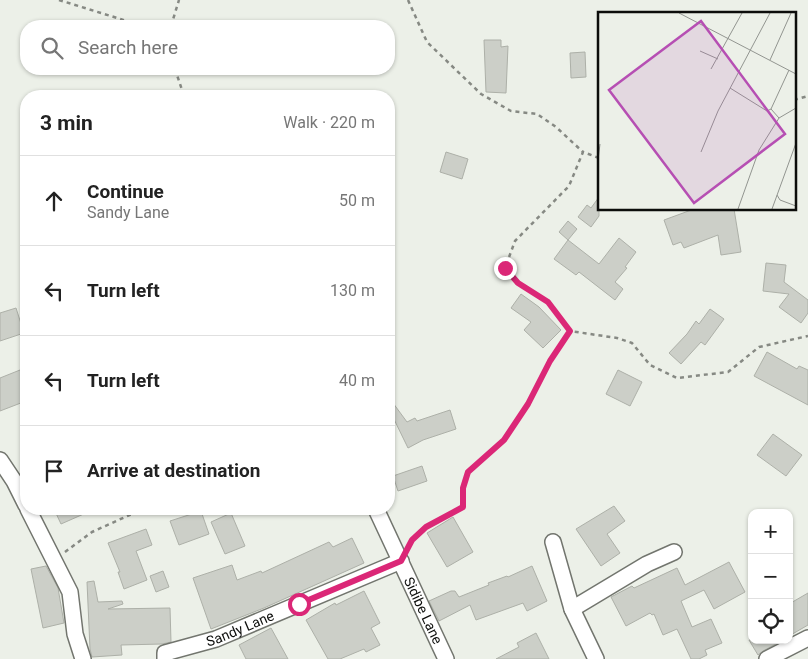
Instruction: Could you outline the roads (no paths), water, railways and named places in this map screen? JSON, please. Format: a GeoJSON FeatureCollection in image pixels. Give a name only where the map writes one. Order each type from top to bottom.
{"type":"FeatureCollection","features":[{"type":"Feature","properties":{"kind":"street"},"geometry":{"type":"LineString","coordinates":[[0,460],[20,493]]}},
{"type":"Feature","properties":{"kind":"street"},"geometry":{"type":"LineString","coordinates":[[31,515],[70,592],[74,634],[83,659]]}},
{"type":"Feature","properties":{"kind":"street","name":"Sidibe Lane"},"geometry":{"type":"LineString","coordinates":[[379,515],[446,659]]}},
{"type":"Feature","properties":{"kind":"street"},"geometry":{"type":"LineString","coordinates":[[553,542],[572,609],[596,659]]}},
{"type":"Feature","properties":{"kind":"street"},"geometry":{"type":"LineString","coordinates":[[572,609],[647,564],[674,552]]}},
{"type":"Feature","properties":{"kind":"street","name":"Sandy Lane"},"geometry":{"type":"LineString","coordinates":[[165,659],[165,653],[216,639],[401,561]]}},
{"type":"Feature","properties":{"kind":"street"},"geometry":{"type":"LineString","coordinates":[[768,659],[808,638]]}}]}
